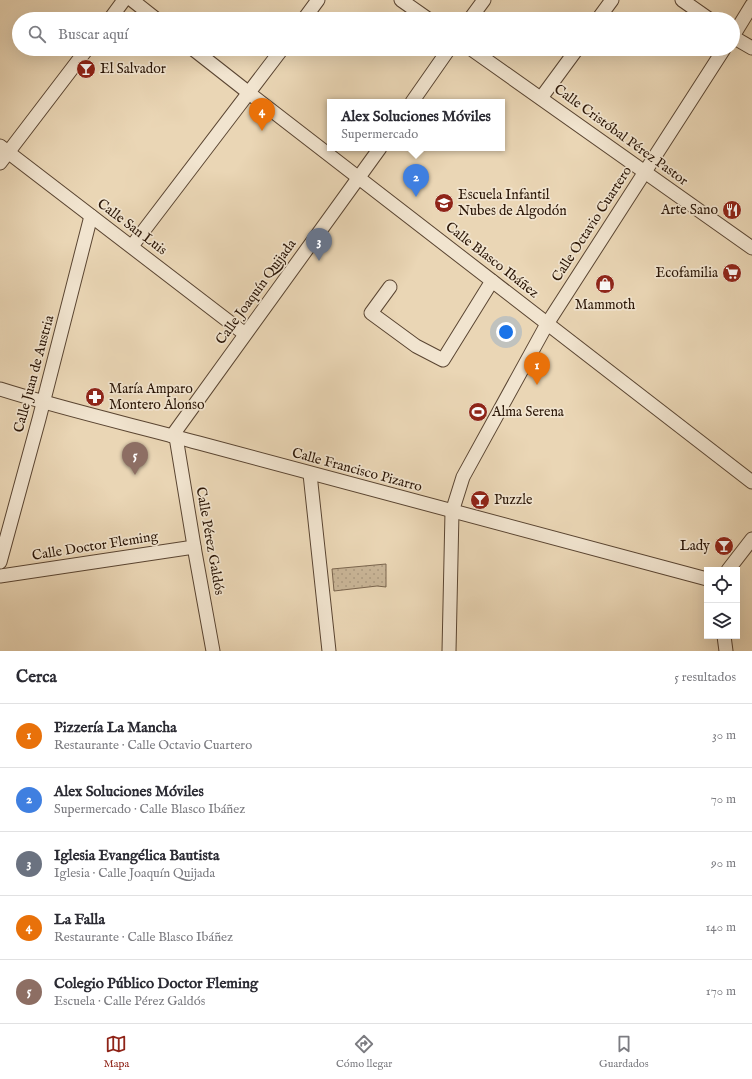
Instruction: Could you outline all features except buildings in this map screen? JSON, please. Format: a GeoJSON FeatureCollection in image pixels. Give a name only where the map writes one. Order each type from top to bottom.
{"type":"FeatureCollection","features":[{"type":"Feature","properties":{"kind":"street"},"geometry":{"type":"LineString","coordinates":[[115,12],[124,0]]}},
{"type":"Feature","properties":{"kind":"street"},"geometry":{"type":"LineString","coordinates":[[132,0],[147,12]]}},
{"type":"Feature","properties":{"kind":"street"},"geometry":{"type":"LineString","coordinates":[[309,12],[318,0]]}},
{"type":"Feature","properties":{"kind":"street"},"geometry":{"type":"LineString","coordinates":[[401,0],[418,12]]}},
{"type":"Feature","properties":{"kind":"street"},"geometry":{"type":"LineString","coordinates":[[475,12],[484,0]]}},
{"type":"Feature","properties":{"kind":"street"},"geometry":{"type":"LineString","coordinates":[[603,12],[612,0]]}},
{"type":"Feature","properties":{"kind":"street"},"geometry":{"type":"LineString","coordinates":[[682,0],[698,12]]}},
{"type":"Feature","properties":{"kind":"street"},"geometry":{"type":"LineString","coordinates":[[740,25],[752,5]]}},
{"type":"Feature","properties":{"kind":"street"},"geometry":{"type":"LineString","coordinates":[[740,40],[752,48]]}},
{"type":"Feature","properties":{"kind":"street"},"geometry":{"type":"LineString","coordinates":[[0,163],[4,149],[81,56]]}},
{"type":"Feature","properties":{"kind":"street","name":"Calle Blasco Ibáñez"},"geometry":{"type":"LineString","coordinates":[[202,56],[752,482]]}},
{"type":"Feature","properties":{"kind":"street"},"geometry":{"type":"LineString","coordinates":[[132,246],[277,56]]}},
{"type":"Feature","properties":{"kind":"street"},"geometry":{"type":"LineString","coordinates":[[414,99],[444,56]]}},
{"type":"Feature","properties":{"kind":"street","name":"Calle Cristóbal Pérez Pastor"},"geometry":{"type":"LineString","coordinates":[[481,56],[752,248]]}},
{"type":"Feature","properties":{"kind":"street"},"geometry":{"type":"LineString","coordinates":[[541,98],[572,56]]}},
{"type":"Feature","properties":{"kind":"street","name":"Calle Octavio Cuartero"},"geometry":{"type":"LineString","coordinates":[[449,651],[452,512],[462,477],[547,324],[719,56]]}},
{"type":"Feature","properties":{"kind":"street","name":"Calle San Luis"},"geometry":{"type":"LineString","coordinates":[[4,149],[245,334]]}},
{"type":"Feature","properties":{"kind":"street","name":"Calle Joaquín Quijada"},"geometry":{"type":"LineString","coordinates":[[174,436],[245,334],[378,151]]}},
{"type":"Feature","properties":{"kind":"street","name":"Calle Juan de Austria"},"geometry":{"type":"LineString","coordinates":[[0,562],[91,216]]}},
{"type":"Feature","properties":{"kind":"street"},"geometry":{"type":"LineString","coordinates":[[390,287],[371,313],[416,346],[443,360],[492,281]]}},
{"type":"Feature","properties":{"kind":"street","name":"Calle Francisco Pizarro"},"geometry":{"type":"LineString","coordinates":[[0,389],[310,474],[704,578]]}},
{"type":"Feature","properties":{"kind":"street","name":"Calle Pérez Galdós"},"geometry":{"type":"LineString","coordinates":[[174,436],[213,651]]}},
{"type":"Feature","properties":{"kind":"street"},"geometry":{"type":"LineString","coordinates":[[310,474],[329,651]]}},
{"type":"Feature","properties":{"kind":"street"},"geometry":{"type":"LineString","coordinates":[[730,567],[752,538]]}},
{"type":"Feature","properties":{"kind":"street","name":"Calle Doctor Fleming"},"geometry":{"type":"LineString","coordinates":[[0,576],[194,547]]}},
{"type":"Feature","properties":{"kind":"street"},"geometry":{"type":"LineString","coordinates":[[724,639],[726,651]]}},
{"type":"Feature","properties":{"kind":"shaded area"},"geometry":{"type":"Polygon","coordinates":[[[386,564],[386,587],[377,586],[334,591],[332,569],[386,564]]]}},
{"type":"Feature","properties":{"kind":"place","name":"El Salvador"},"geometry":{"type":"Point","coordinates":[86,69]}},
{"type":"Feature","properties":{"kind":"place","name":"La Falla"},"geometry":{"type":"Point","coordinates":[262,131]}},
{"type":"Feature","properties":{"kind":"place","name":"Alex Soluciones Móviles"},"geometry":{"type":"Point","coordinates":[416,197]}},
{"type":"Feature","properties":{"kind":"place","name":"Escuela Infantil Nubes de Algodón"},"geometry":{"type":"Point","coordinates":[444,203]}},
{"type":"Feature","properties":{"kind":"place","name":"Arte Sano"},"geometry":{"type":"Point","coordinates":[732,210]}},
{"type":"Feature","properties":{"kind":"place","name":"Iglesia Evangélica Bautista"},"geometry":{"type":"Point","coordinates":[319,261]}},
{"type":"Feature","properties":{"kind":"place","name":"Ecofamilia"},"geometry":{"type":"Point","coordinates":[732,273]}},
{"type":"Feature","properties":{"kind":"place","name":"Mammoth"},"geometry":{"type":"Point","coordinates":[605,284]}},
{"type":"Feature","properties":{"kind":"place","name":"Pizzería La Mancha"},"geometry":{"type":"Point","coordinates":[537,385]}},
{"type":"Feature","properties":{"kind":"place","name":"María Amparo Montero Alonso"},"geometry":{"type":"Point","coordinates":[95,397]}},
{"type":"Feature","properties":{"kind":"place","name":"Alma Serena"},"geometry":{"type":"Point","coordinates":[478,412]}},
{"type":"Feature","properties":{"kind":"place","name":"Colegio Público Doctor Fleming"},"geometry":{"type":"Point","coordinates":[135,475]}},
{"type":"Feature","properties":{"kind":"place","name":"Puzzle"},"geometry":{"type":"Point","coordinates":[480,500]}},
{"type":"Feature","properties":{"kind":"place","name":"Lady"},"geometry":{"type":"Point","coordinates":[724,546]}}]}
